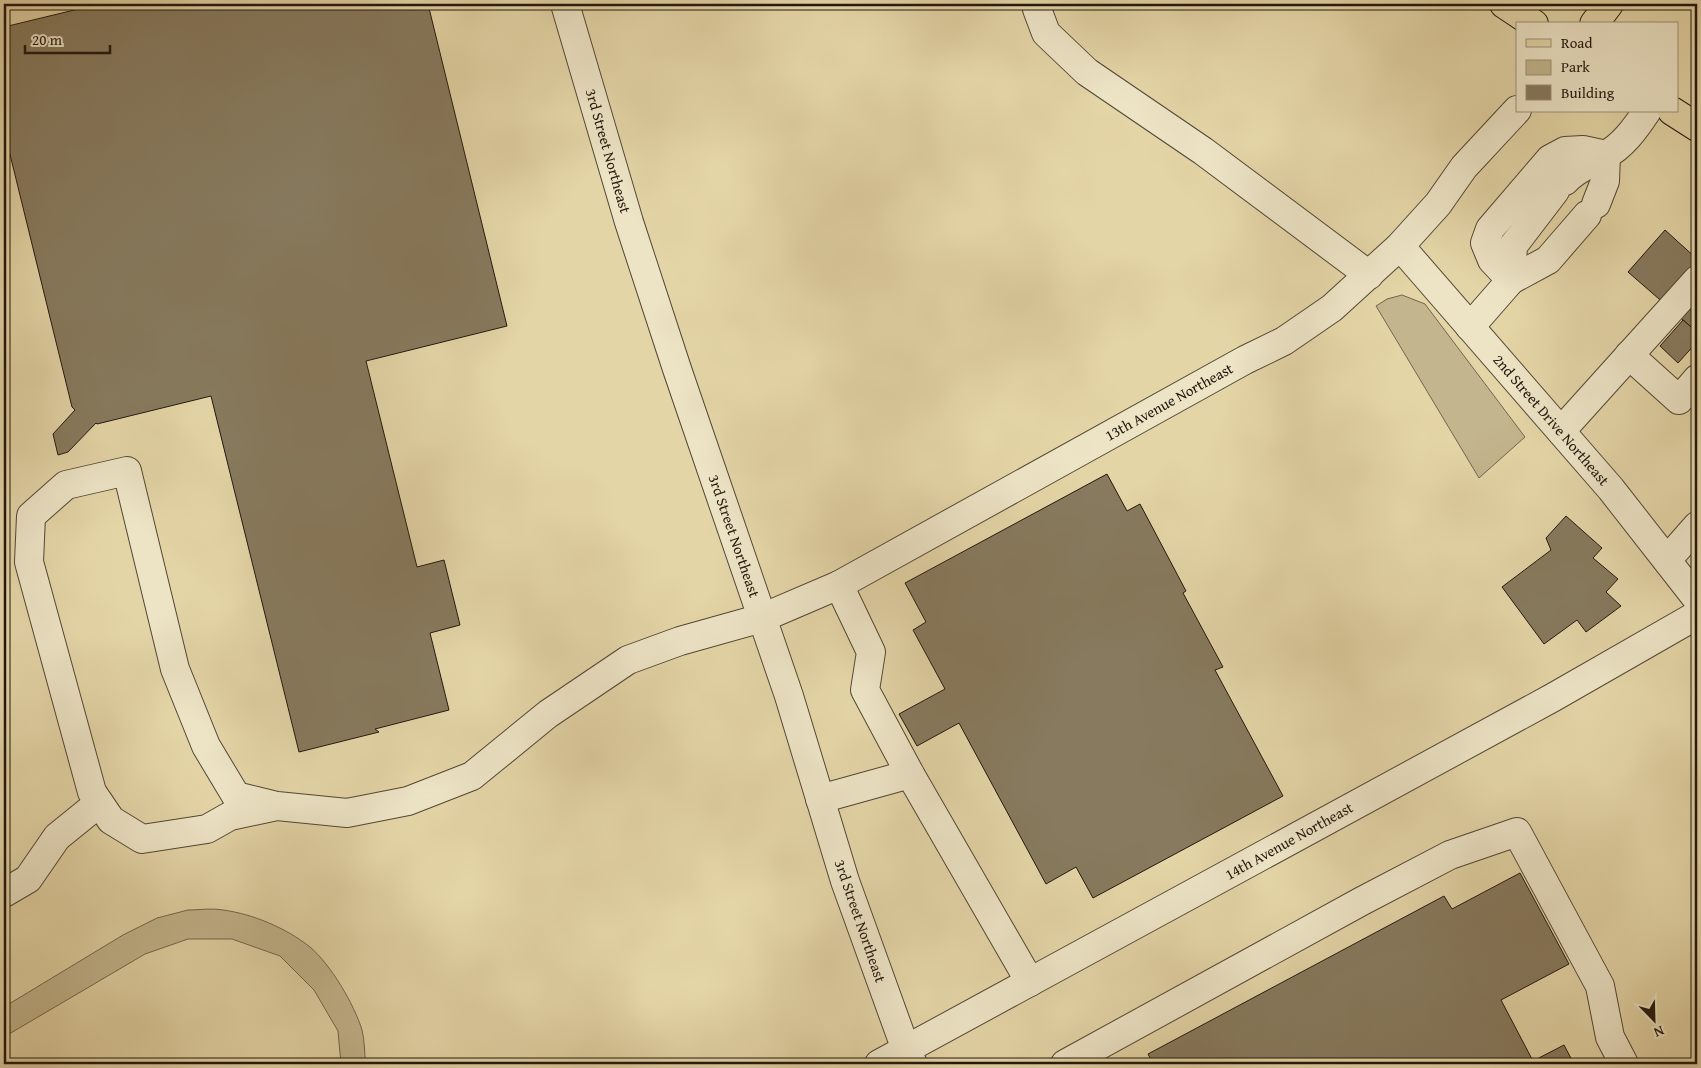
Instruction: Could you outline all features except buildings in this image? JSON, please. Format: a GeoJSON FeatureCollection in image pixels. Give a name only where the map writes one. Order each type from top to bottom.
{"type":"FeatureCollection","features":[{"type":"Feature","properties":{"kind":"main road"},"geometry":{"type":"LineString","coordinates":[[1504,4],[1531,22]]}},
{"type":"Feature","properties":{"kind":"main road"},"geometry":{"type":"LineString","coordinates":[[1596,22],[1609,4]]}},
{"type":"Feature","properties":{"kind":"main road"},"geometry":{"type":"LineString","coordinates":[[1674,112],[1697,127]]}},
{"type":"Feature","properties":{"kind":"street","name":"3rd Street Northeast"},"geometry":{"type":"LineString","coordinates":[[565,4],[629,222],[677,369],[789,696],[845,881],[909,1057]]}},
{"type":"Feature","properties":{"kind":"street"},"geometry":{"type":"LineString","coordinates":[[1038,4],[1037,9],[1046,33],[1087,72],[1203,151],[1368,275]]}},
{"type":"Feature","properties":{"kind":"street","name":"13th Avenue Northeast"},"geometry":{"type":"LineString","coordinates":[[277,806],[347,813],[408,801],[472,776],[548,714],[628,660],[673,643],[762,618],[839,585],[1237,365],[1284,341],[1332,308],[1400,246],[1438,204],[1464,167],[1516,111]]}},
{"type":"Feature","properties":{"kind":"street"},"geometry":{"type":"LineString","coordinates":[[1512,280],[1513,246],[1560,186],[1574,171],[1606,155],[1630,135],[1645,112]]}},
{"type":"Feature","properties":{"kind":"street"},"geometry":{"type":"LineString","coordinates":[[1512,280],[1492,260],[1486,242],[1490,229],[1550,159],[1565,151],[1584,150],[1606,155]]}},
{"type":"Feature","properties":{"kind":"street"},"geometry":{"type":"LineString","coordinates":[[1470,327],[1512,280],[1548,260],[1591,209],[1606,181],[1606,155]]}},
{"type":"Feature","properties":{"kind":"street","name":"2nd Street Drive Northeast"},"geometry":{"type":"LineString","coordinates":[[1400,246],[1611,489],[1697,599]]}},
{"type":"Feature","properties":{"kind":"street"},"geometry":{"type":"LineString","coordinates":[[1561,431],[1697,280]]}},
{"type":"Feature","properties":{"kind":"street"},"geometry":{"type":"LineString","coordinates":[[1629,355],[1679,400],[1697,380]]}},
{"type":"Feature","properties":{"kind":"street"},"geometry":{"type":"LineString","coordinates":[[127,471],[175,669],[206,746],[236,796],[277,806],[230,816],[207,829],[142,839],[111,820],[92,792],[29,562],[31,516],[66,485],[127,471]]}},
{"type":"Feature","properties":{"kind":"street"},"geometry":{"type":"LineString","coordinates":[[1667,560],[1697,526]]}},
{"type":"Feature","properties":{"kind":"street"},"geometry":{"type":"LineString","coordinates":[[839,585],[870,652],[865,690],[910,774],[1030,982]]}},
{"type":"Feature","properties":{"kind":"street","name":"14th Avenue Northeast"},"geometry":{"type":"LineString","coordinates":[[879,1064],[909,1057],[1030,982],[1552,698],[1697,615]]}},
{"type":"Feature","properties":{"kind":"street"},"geometry":{"type":"LineString","coordinates":[[820,799],[910,774]]}},
{"type":"Feature","properties":{"kind":"street"},"geometry":{"type":"LineString","coordinates":[[4,893],[28,879],[57,837],[99,802]]}},
{"type":"Feature","properties":{"kind":"street"},"geometry":{"type":"LineString","coordinates":[[1066,1064],[1353,906],[1450,855],[1517,832],[1600,986],[1610,1037],[1624,1064]]}},
{"type":"Feature","properties":{"kind":"green space"},"geometry":{"type":"Polygon","coordinates":[[[1402,295],[1425,304],[1525,437],[1479,478],[1376,306],[1387,299],[1402,295]]]}},
{"type":"Feature","properties":{"kind":"green space"},"geometry":{"type":"Polygon","coordinates":[[[219,909],[257,918],[280,928],[310,947],[334,974],[353,1009],[363,1034],[366,1064],[341,1064],[338,1031],[314,990],[280,956],[232,939],[188,939],[145,954],[4,1037],[4,1007],[123,935],[157,918],[188,910],[219,909]]]}}]}
